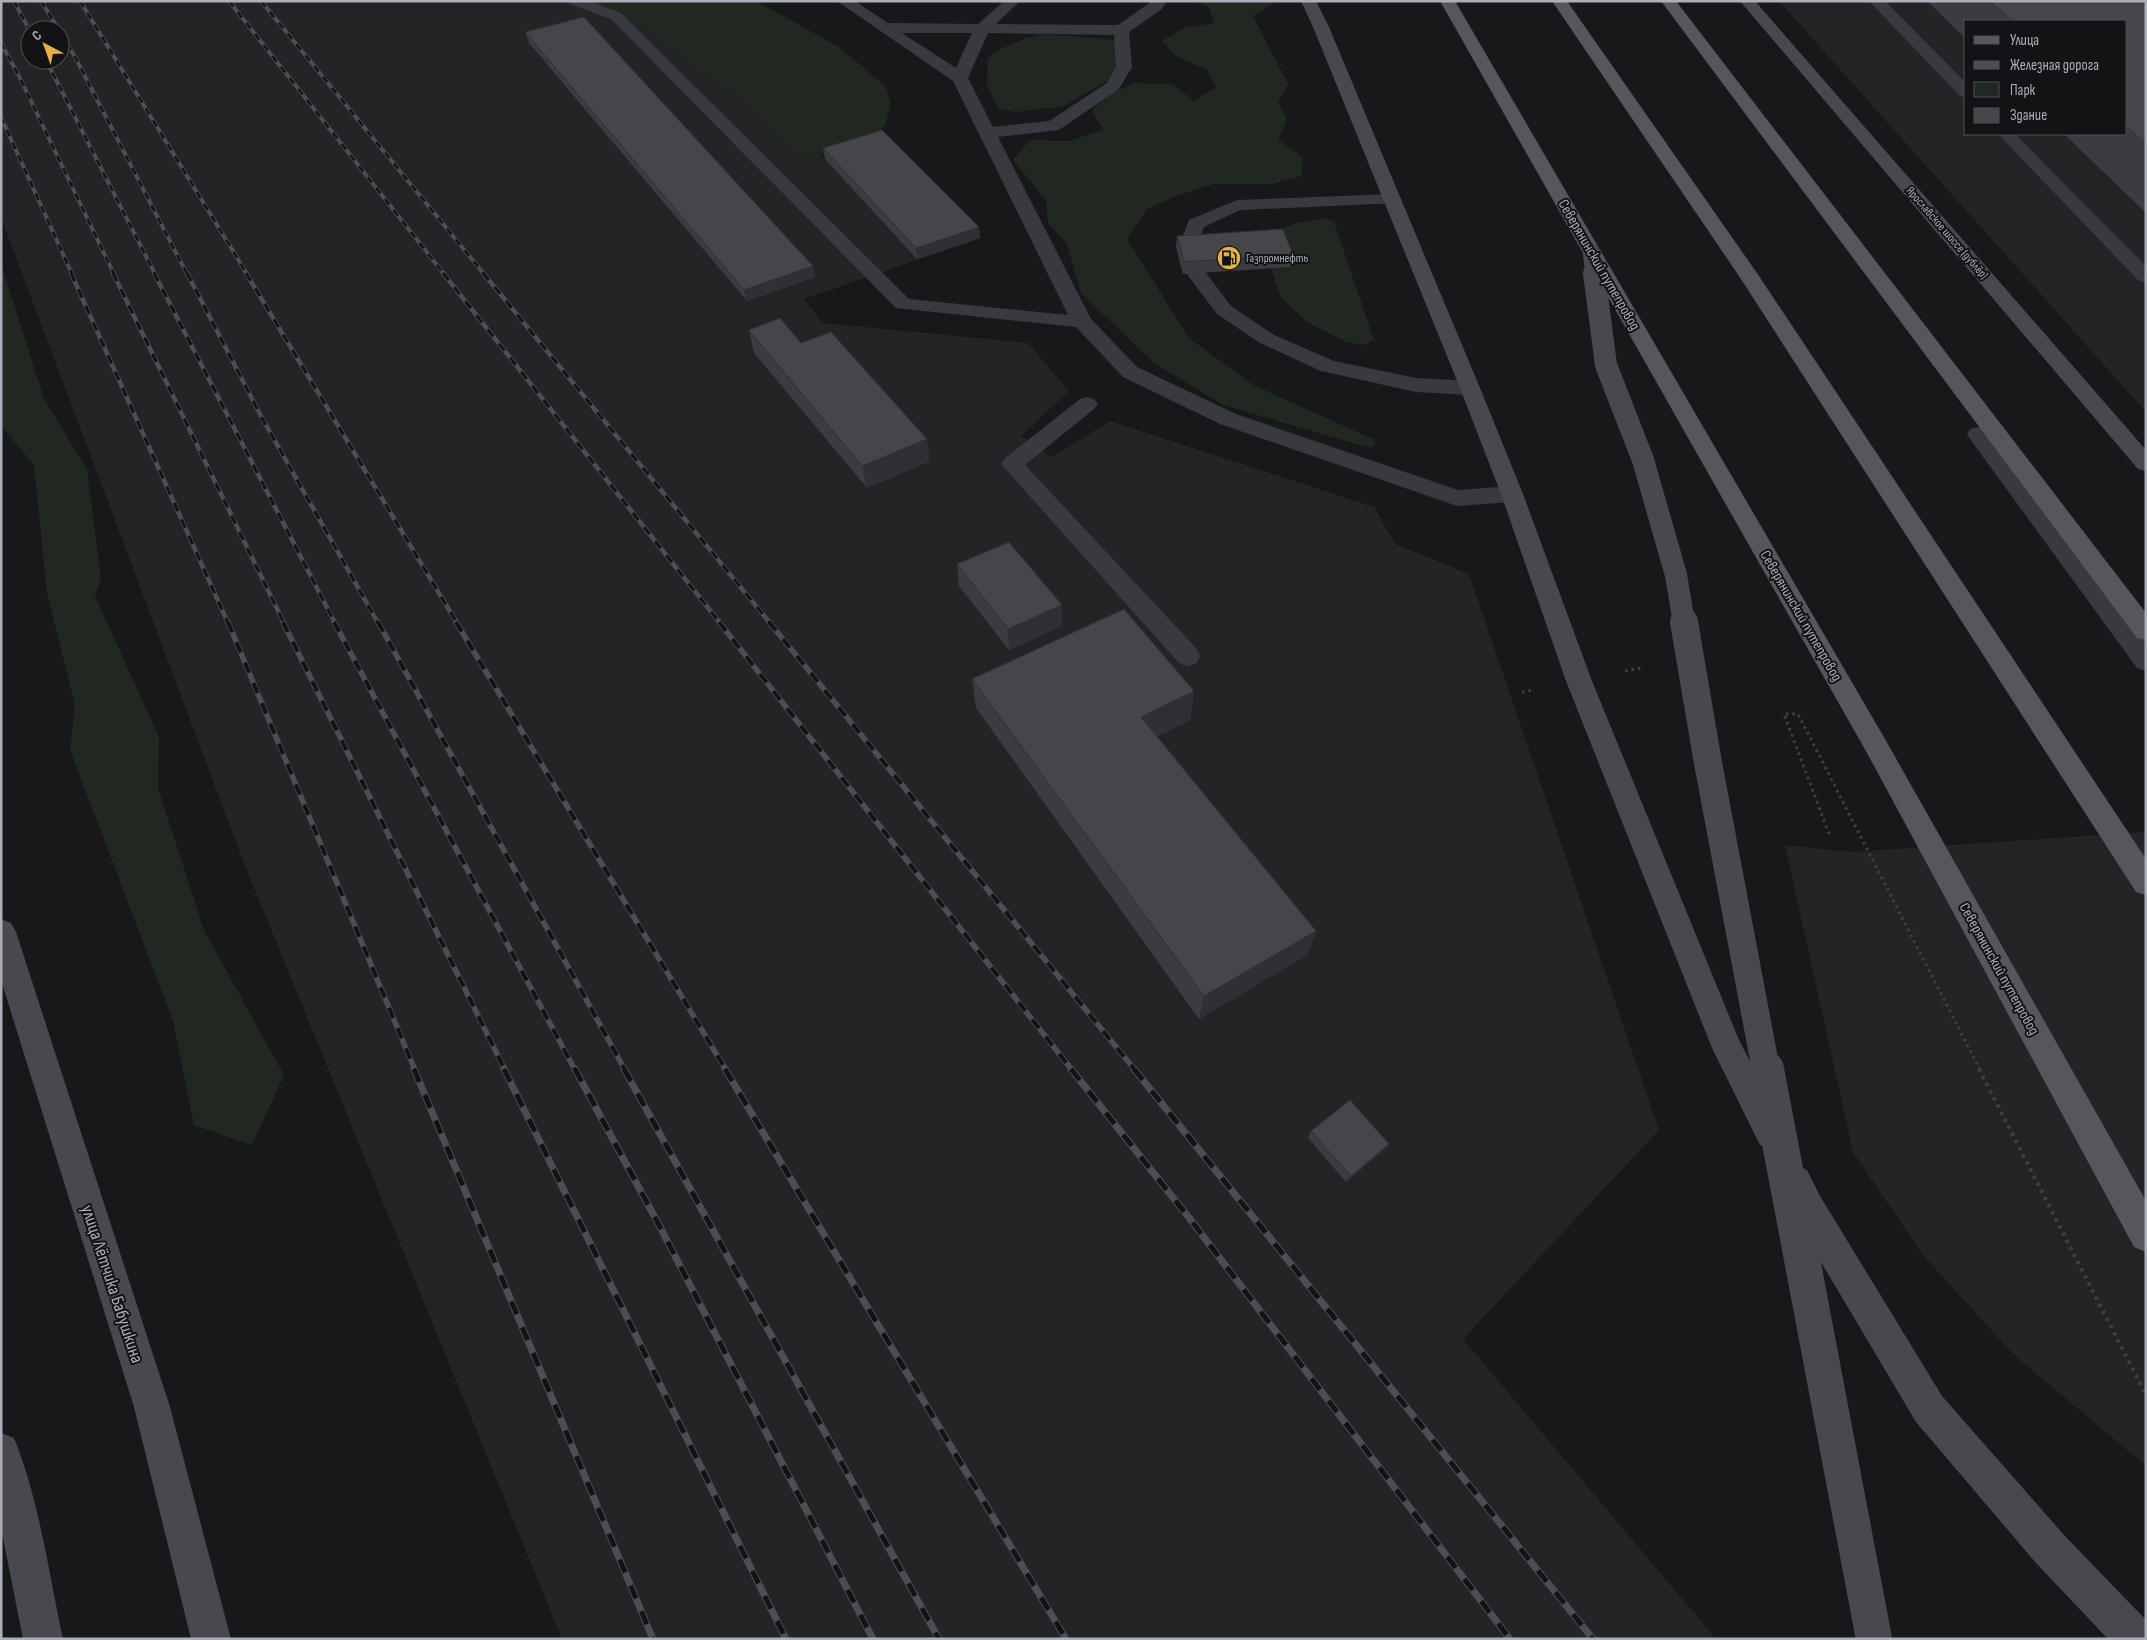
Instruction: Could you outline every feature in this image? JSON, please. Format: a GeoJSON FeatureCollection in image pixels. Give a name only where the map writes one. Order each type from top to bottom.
{"type":"FeatureCollection","features":[{"type":"Feature","properties":{"kind":"main road","name":"Северянинский путепровод"},"geometry":{"type":"LineString","coordinates":[[1447,1],[1876,746],[2146,1235]]}},
{"type":"Feature","properties":{"kind":"main road"},"geometry":{"type":"LineString","coordinates":[[1559,1],[1749,276],[2146,883]]}},
{"type":"Feature","properties":{"kind":"main road"},"geometry":{"type":"LineString","coordinates":[[1668,1],[2146,631]]}},
{"type":"Feature","properties":{"kind":"street"},"geometry":{"type":"LineString","coordinates":[[1308,1],[1321,27],[1470,388],[1512,494],[1580,681],[1727,1048],[1808,1208],[1929,1409],[2050,1549],[2136,1639]]}},
{"type":"Feature","properties":{"kind":"street","name":"Ярославское шоссе (дублёр)"},"geometry":{"type":"LineString","coordinates":[[1748,1],[2146,464]]}},
{"type":"Feature","properties":{"kind":"street"},"geometry":{"type":"LineString","coordinates":[[1591,251],[1606,365],[1643,460],[1676,575],[1712,782],[1874,1639]]}},
{"type":"Feature","properties":{"kind":"street","name":"улица Лётчика Бабушкина"},"geometry":{"type":"LineString","coordinates":[[1,932],[152,1408],[212,1639]]}},
{"type":"Feature","properties":{"kind":"street"},"geometry":{"type":"LineString","coordinates":[[1,1451],[15,1502],[43,1639]]}},
{"type":"Feature","properties":{"kind":"lane"},"geometry":{"type":"LineString","coordinates":[[575,1],[616,16],[903,304],[1082,322]]}},
{"type":"Feature","properties":{"kind":"lane"},"geometry":{"type":"LineString","coordinates":[[844,1],[960,78],[1082,322],[1130,372],[1228,419],[1457,498],[1512,494]]}},
{"type":"Feature","properties":{"kind":"lane"},"geometry":{"type":"LineString","coordinates":[[960,78],[982,29],[1013,1]]}},
{"type":"Feature","properties":{"kind":"lane"},"geometry":{"type":"LineString","coordinates":[[886,28],[1121,30],[1157,6],[1160,1]]}},
{"type":"Feature","properties":{"kind":"lane"},"geometry":{"type":"LineString","coordinates":[[1876,1],[1964,91]]}},
{"type":"Feature","properties":{"kind":"lane"},"geometry":{"type":"LineString","coordinates":[[986,133],[1054,126],[1113,86],[1124,67],[1121,30]]}},
{"type":"Feature","properties":{"kind":"lane"},"geometry":{"type":"LineString","coordinates":[[2007,135],[2146,277]]}},
{"type":"Feature","properties":{"kind":"lane"},"geometry":{"type":"LineString","coordinates":[[1188,247],[1196,224],[1237,205],[1392,199]]}},
{"type":"Feature","properties":{"kind":"lane"},"geometry":{"type":"LineString","coordinates":[[1196,273],[1224,310],[1267,339],[1328,366],[1416,385],[1470,388]]}},
{"type":"Feature","properties":{"kind":"lane"},"geometry":{"type":"LineString","coordinates":[[1087,404],[1012,464],[1188,656]]}},
{"type":"Feature","properties":{"kind":"lane"},"geometry":{"type":"LineString","coordinates":[[1978,434],[2146,661]]}},
{"type":"Feature","properties":{"kind":"path"},"geometry":{"type":"LineString","coordinates":[[1829,834],[1784,714],[1798,714],[2146,1395]]}},
{"type":"Feature","properties":{"kind":"shaded area"},"geometry":{"type":"Polygon","coordinates":[[[1,1],[680,1],[825,159],[884,141],[980,238],[804,299],[823,323],[1028,343],[1069,391],[1021,436],[1052,457],[1110,421],[1374,507],[1395,544],[1469,574],[1659,1130],[1463,1339],[1716,1639],[562,1639],[243,861],[1,217],[1,1]]]}},
{"type":"Feature","properties":{"kind":"shaded area"},"geometry":{"type":"Polygon","coordinates":[[[1779,1],[2146,1],[2146,412],[1779,1]]]}},
{"type":"Feature","properties":{"kind":"shaded area"},"geometry":{"type":"Polygon","coordinates":[[[2146,832],[2146,1466],[2013,1354],[1922,1254],[1853,1152],[1785,845],[1851,852],[2146,832]]]}},
{"type":"Feature","properties":{"kind":"green space"},"geometry":{"type":"Polygon","coordinates":[[[603,1],[756,1],[839,47],[886,87],[891,105],[885,125],[876,135],[857,137],[830,153],[802,154],[779,139],[744,98],[690,65],[659,37],[610,8],[603,1]]]}},
{"type":"Feature","properties":{"kind":"green space"},"geometry":{"type":"Polygon","coordinates":[[[1197,1],[1272,1],[1273,4],[1253,16],[1288,84],[1278,102],[1287,120],[1278,140],[1303,157],[1301,176],[1272,184],[1214,184],[1176,196],[1147,209],[1127,239],[1189,338],[1253,385],[1375,440],[1375,445],[1370,448],[1223,405],[1154,363],[1081,293],[1067,244],[1048,223],[1046,200],[1013,160],[1030,140],[1069,141],[1103,130],[1092,110],[1110,94],[1135,83],[1172,84],[1194,101],[1216,87],[1206,69],[1177,57],[1162,41],[1183,28],[1214,23],[1209,8],[1197,1]]]}},
{"type":"Feature","properties":{"kind":"green space"},"geometry":{"type":"Polygon","coordinates":[[[1045,34],[1107,39],[1122,43],[1120,73],[1064,106],[1016,112],[998,109],[987,85],[988,59],[994,52],[1026,38],[1045,34]]]}},
{"type":"Feature","properties":{"kind":"green space"},"geometry":{"type":"Polygon","coordinates":[[[1326,218],[1334,222],[1374,340],[1364,345],[1346,342],[1307,322],[1280,296],[1271,268],[1291,267],[1274,232],[1297,223],[1326,218]]]}},
{"type":"Feature","properties":{"kind":"green space"},"geometry":{"type":"Polygon","coordinates":[[[1,263],[44,399],[87,469],[101,579],[95,596],[159,737],[158,788],[204,930],[284,1075],[252,1145],[194,1125],[173,1021],[70,750],[75,705],[47,593],[34,465],[1,426],[1,263]]]}},
{"type":"Feature","properties":{"kind":"building"},"geometry":{"type":"Polygon","coordinates":[[[1990,1],[2146,1],[2146,144],[2127,127],[2127,20],[2011,20],[1990,1]]]}},
{"type":"Feature","properties":{"kind":"building"},"geometry":{"type":"Polygon","coordinates":[[[584,17],[813,266],[744,290],[525,32],[584,17]]]}},
{"type":"Feature","properties":{"kind":"building"},"geometry":{"type":"Polygon","coordinates":[[[882,130],[979,227],[916,248],[823,148],[882,130]]]}},
{"type":"Feature","properties":{"kind":"building"},"geometry":{"type":"Polygon","coordinates":[[[1283,229],[1293,255],[1184,262],[1177,236],[1283,229]]]}},
{"type":"Feature","properties":{"kind":"building"},"geometry":{"type":"Polygon","coordinates":[[[780,318],[801,343],[831,332],[927,439],[862,466],[749,330],[780,318]]]}},
{"type":"Feature","properties":{"kind":"building"},"geometry":{"type":"Polygon","coordinates":[[[1009,542],[1062,605],[1008,629],[957,564],[1009,542]]]}},
{"type":"Feature","properties":{"kind":"building"},"geometry":{"type":"Polygon","coordinates":[[[1124,609],[1194,691],[1141,717],[1316,931],[1204,996],[972,679],[1124,609]]]}},
{"type":"Feature","properties":{"kind":"building"},"geometry":{"type":"Polygon","coordinates":[[[1350,1100],[1389,1144],[1351,1176],[1311,1131],[1350,1100]]]}},
{"type":"Feature","properties":{"kind":"railway"},"geometry":{"type":"LineString","coordinates":[[14,1],[24,20]]}},
{"type":"Feature","properties":{"kind":"railway"},"geometry":{"type":"LineString","coordinates":[[41,1],[53,20]]}},
{"type":"Feature","properties":{"kind":"railway"},"geometry":{"type":"LineString","coordinates":[[80,1],[247,274]]}},
{"type":"Feature","properties":{"kind":"railway"},"geometry":{"type":"LineString","coordinates":[[229,1],[444,274]]}},
{"type":"Feature","properties":{"kind":"railway"},"geometry":{"type":"LineString","coordinates":[[261,1],[484,274]]}},
{"type":"Feature","properties":{"kind":"railway"},"geometry":{"type":"LineString","coordinates":[[1,43],[18,74],[114,274]]}},
{"type":"Feature","properties":{"kind":"railway"},"geometry":{"type":"LineString","coordinates":[[70,49],[187,274]]}},
{"type":"Feature","properties":{"kind":"railway"},"geometry":{"type":"LineString","coordinates":[[51,70],[155,274]]}},
{"type":"Feature","properties":{"kind":"railway"},"geometry":{"type":"LineString","coordinates":[[1,117],[72,274]]}},
{"type":"Feature","properties":{"kind":"railway"},"geometry":{"type":"LineString","coordinates":[[71,273],[228,623]]}},
{"type":"Feature","properties":{"kind":"railway"},"geometry":{"type":"LineString","coordinates":[[113,273],[284,623]]}},
{"type":"Feature","properties":{"kind":"railway"},"geometry":{"type":"LineString","coordinates":[[154,273],[335,623]]}},
{"type":"Feature","properties":{"kind":"railway"},"geometry":{"type":"LineString","coordinates":[[187,273],[262,418],[378,623]]}},
{"type":"Feature","properties":{"kind":"railway"},"geometry":{"type":"LineString","coordinates":[[246,273],[457,623]]}},
{"type":"Feature","properties":{"kind":"railway"},"geometry":{"type":"LineString","coordinates":[[443,273],[720,623]]}},
{"type":"Feature","properties":{"kind":"railway"},"geometry":{"type":"LineString","coordinates":[[483,273],[770,623]]}},
{"type":"Feature","properties":{"kind":"railway"},"geometry":{"type":"LineString","coordinates":[[228,622],[415,1070]]}},
{"type":"Feature","properties":{"kind":"railway"},"geometry":{"type":"LineString","coordinates":[[283,622],[505,1070]]}},
{"type":"Feature","properties":{"kind":"railway"},"geometry":{"type":"LineString","coordinates":[[334,622],[575,1070]]}},
{"type":"Feature","properties":{"kind":"railway"},"geometry":{"type":"LineString","coordinates":[[378,622],[625,1070]]}},
{"type":"Feature","properties":{"kind":"railway"},"geometry":{"type":"LineString","coordinates":[[456,622],[726,1070]]}},
{"type":"Feature","properties":{"kind":"railway"},"geometry":{"type":"LineString","coordinates":[[719,622],[1072,1070]]}},
{"type":"Feature","properties":{"kind":"railway"},"geometry":{"type":"LineString","coordinates":[[769,622],[1135,1070]]}},
{"type":"Feature","properties":{"kind":"railway"},"geometry":{"type":"LineString","coordinates":[[414,1069],[653,1639]]}},
{"type":"Feature","properties":{"kind":"railway"},"geometry":{"type":"LineString","coordinates":[[504,1069],[786,1639]]}},
{"type":"Feature","properties":{"kind":"railway"},"geometry":{"type":"LineString","coordinates":[[575,1069],[659,1225],[873,1639]]}},
{"type":"Feature","properties":{"kind":"railway"},"geometry":{"type":"LineString","coordinates":[[624,1069],[939,1639]]}},
{"type":"Feature","properties":{"kind":"railway"},"geometry":{"type":"LineString","coordinates":[[725,1069],[1066,1639]]}},
{"type":"Feature","properties":{"kind":"railway"},"geometry":{"type":"LineString","coordinates":[[1071,1069],[1190,1219],[1510,1639]]}},
{"type":"Feature","properties":{"kind":"railway"},"geometry":{"type":"LineString","coordinates":[[1134,1069],[1593,1639]]}},
{"type":"Feature","properties":{"kind":"place","name":"Газпромнефть"},"geometry":{"type":"Point","coordinates":[1229,258]}}]}
